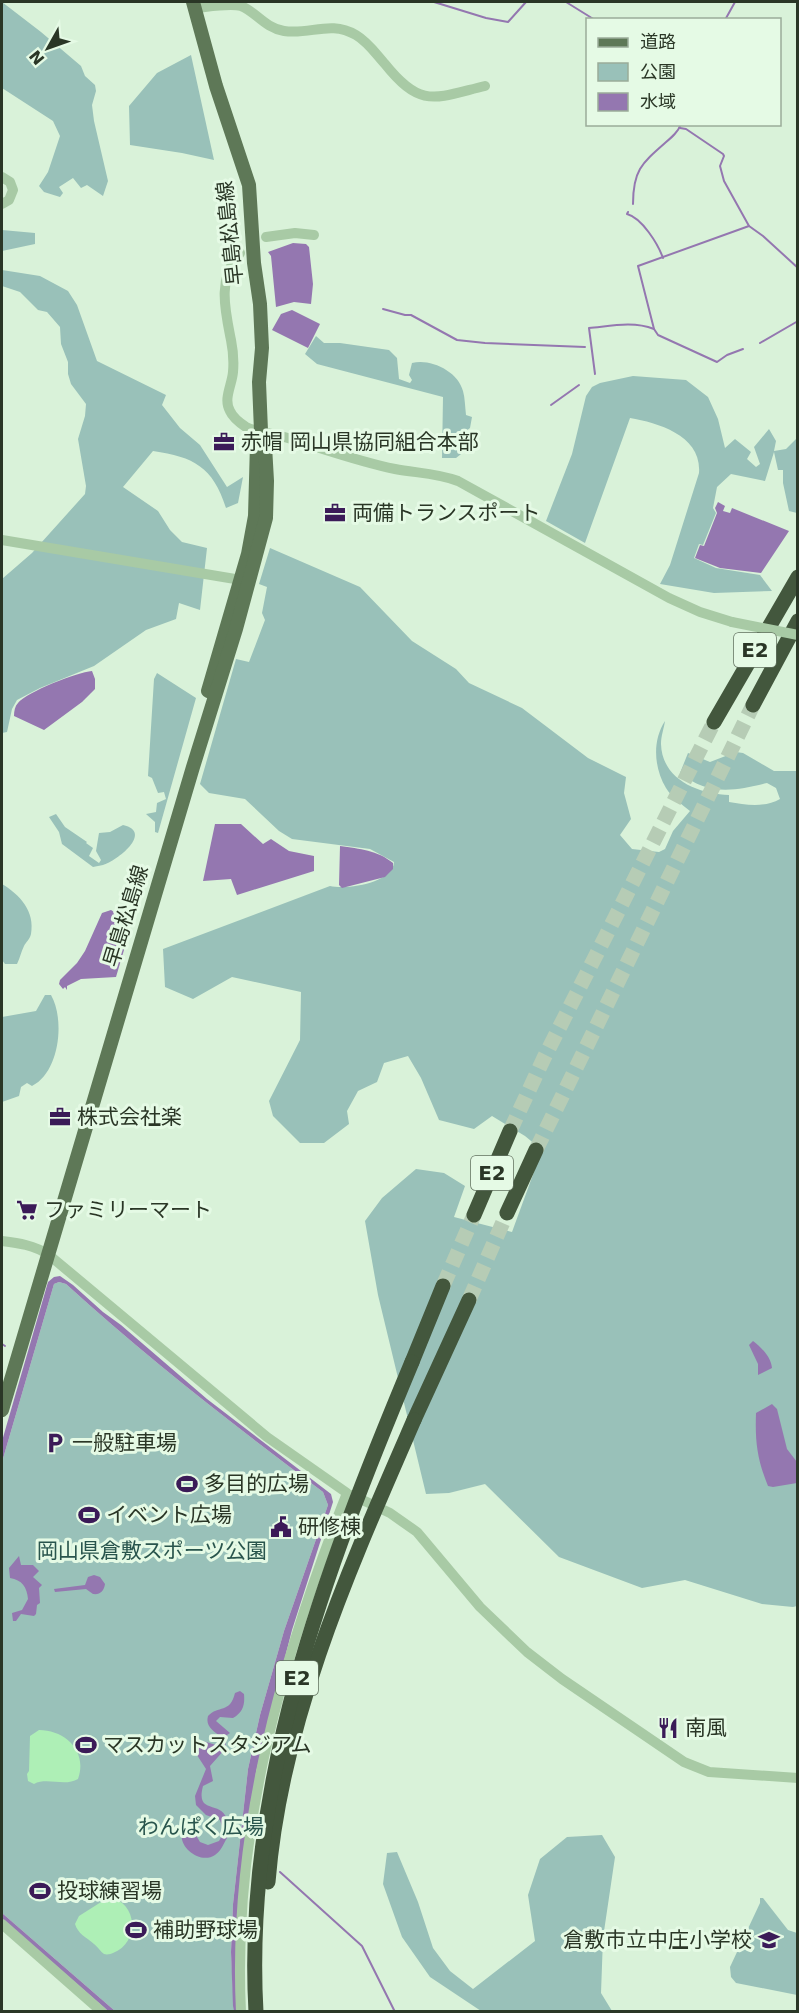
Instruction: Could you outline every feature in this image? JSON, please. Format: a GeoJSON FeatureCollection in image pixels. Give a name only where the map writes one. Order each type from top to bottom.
{"type":"FeatureCollection","features":[{"type":"Feature","properties":{"kind":"highway","name":"E2"},"geometry":{"type":"LineString","coordinates":[[714,722],[798,577]]}},
{"type":"Feature","properties":{"kind":"highway","name":"E2"},"geometry":{"type":"LineString","coordinates":[[753,705],[798,621]]}},
{"type":"Feature","properties":{"kind":"highway","name":"E2"},"geometry":{"type":"LineString","coordinates":[[474,1215],[510,1131]]}},
{"type":"Feature","properties":{"kind":"highway","name":"E2"},"geometry":{"type":"LineString","coordinates":[[507,1213],[536,1150]]}},
{"type":"Feature","properties":{"kind":"highway","name":"E2"},"geometry":{"type":"LineString","coordinates":[[256,2012],[255,1917],[258,1873],[263,1830],[284,1726],[311,1628],[331,1569],[372,1458],[443,1286]]}},
{"type":"Feature","properties":{"kind":"highway","name":"E2"},"geometry":{"type":"LineString","coordinates":[[266,2012],[264,1982],[269,1873],[274,1832],[297,1730],[326,1634],[348,1575],[414,1420],[469,1300]]}},
{"type":"Feature","properties":{"kind":"main road","name":"早島松島線"},"geometry":{"type":"LineString","coordinates":[[2,1383],[121,1008],[244,581],[266,518],[267,480],[265,446],[261,431],[259,382],[262,348],[260,304],[254,263],[249,185],[216,86],[194,5]]}},
{"type":"Feature","properties":{"kind":"main road","name":"早島松島線"},"geometry":{"type":"LineString","coordinates":[[2,1410],[45,1252]]}},
{"type":"Feature","properties":{"kind":"street"},"geometry":{"type":"LineString","coordinates":[[194,5],[236,4],[267,25],[283,30],[298,31],[330,27],[356,35],[368,44],[404,86],[424,97],[439,97],[485,86]]}},
{"type":"Feature","properties":{"kind":"street"},"geometry":{"type":"LineString","coordinates":[[2,177],[10,182],[13,190],[9,200],[2,204]]}},
{"type":"Feature","properties":{"kind":"street"},"geometry":{"type":"LineString","coordinates":[[266,237],[295,233],[314,235]]}},
{"type":"Feature","properties":{"kind":"street"},"geometry":{"type":"LineString","coordinates":[[240,254],[229,269],[224,288],[224,302],[233,352],[233,372],[226,402],[229,411],[247,427],[347,458],[397,470],[437,474],[458,481],[669,598],[700,612],[732,622],[798,635]]}},
{"type":"Feature","properties":{"kind":"street"},"geometry":{"type":"LineString","coordinates":[[2,540],[244,581]]}},
{"type":"Feature","properties":{"kind":"street"},"geometry":{"type":"LineString","coordinates":[[2,1241],[28,1245],[45,1252],[290,1454],[347,1493],[390,1513],[417,1532],[480,1607],[527,1652],[562,1679],[684,1762],[709,1772],[798,1778]]}},
{"type":"Feature","properties":{"kind":"street"},"geometry":{"type":"LineString","coordinates":[[242,2012],[240,1958],[245,1877],[261,1770],[272,1722],[304,1611],[347,1493]]}},
{"type":"Feature","properties":{"kind":"street"},"geometry":{"type":"LineString","coordinates":[[2,1924],[102,2012]]}},
{"type":"Feature","properties":{"kind":"green space"},"geometry":{"type":"Polygon","coordinates":[[[2,2],[81,66],[85,76],[95,85],[96,91],[92,105],[94,121],[108,181],[103,196],[87,185],[81,188],[73,178],[59,187],[63,193],[60,197],[44,192],[39,186],[48,172],[60,136],[53,121],[2,88],[2,2]]]}},
{"type":"Feature","properties":{"kind":"green space"},"geometry":{"type":"Polygon","coordinates":[[[191,55],[214,160],[130,145],[129,106],[157,73],[191,55]]]}},
{"type":"Feature","properties":{"kind":"green space"},"geometry":{"type":"Polygon","coordinates":[[[2,230],[35,233],[35,244],[2,251],[2,230]]]}},
{"type":"Feature","properties":{"kind":"green space"},"geometry":{"type":"Polygon","coordinates":[[[2,270],[40,276],[68,291],[77,305],[97,361],[166,395],[162,405],[180,428],[200,445],[227,487],[243,477],[238,503],[226,508],[215,483],[200,466],[180,457],[153,451],[123,487],[158,511],[170,530],[182,542],[207,548],[200,610],[179,603],[176,619],[146,630],[94,666],[17,700],[12,709],[7,732],[2,733],[2,579],[32,553],[85,494],[86,486],[78,439],[86,404],[71,384],[68,362],[61,344],[60,327],[47,312],[38,310],[20,292],[2,286],[2,270]]]}},
{"type":"Feature","properties":{"kind":"green space"},"geometry":{"type":"Polygon","coordinates":[[[316,336],[324,343],[389,350],[397,358],[399,379],[410,383],[412,363],[427,362],[449,372],[455,377],[463,391],[466,415],[472,417],[470,428],[466,431],[470,447],[456,458],[442,458],[443,397],[317,364],[305,354],[316,336]]]}},
{"type":"Feature","properties":{"kind":"green space"},"geometry":{"type":"Polygon","coordinates":[[[633,376],[686,380],[708,397],[718,419],[725,448],[735,439],[751,452],[747,459],[756,467],[760,464],[754,447],[769,429],[776,441],[774,451],[786,449],[797,438],[797,513],[789,511],[783,483],[783,470],[778,470],[774,452],[765,481],[731,474],[717,487],[713,508],[716,513],[703,545],[699,544],[694,558],[716,568],[760,575],[772,591],[714,593],[660,584],[670,565],[699,473],[694,450],[686,441],[665,428],[653,424],[630,418],[585,543],[546,521],[572,454],[586,396],[592,387],[600,383],[633,376]]]}},
{"type":"Feature","properties":{"kind":"green space"},"geometry":{"type":"Polygon","coordinates":[[[270,548],[360,587],[412,641],[456,669],[469,683],[522,708],[588,758],[626,777],[624,793],[631,819],[620,835],[632,849],[659,852],[665,849],[673,831],[690,811],[668,791],[659,772],[656,746],[665,721],[661,738],[663,756],[675,776],[684,783],[706,792],[729,795],[729,802],[761,805],[780,799],[776,788],[767,783],[722,790],[690,780],[680,773],[688,753],[710,762],[736,752],[743,753],[774,771],[797,771],[797,1606],[762,1604],[685,1580],[642,1588],[559,1557],[485,1484],[449,1493],[426,1494],[378,1295],[365,1221],[382,1198],[416,1169],[444,1173],[465,1186],[454,1217],[512,1232],[542,1150],[525,1136],[492,1116],[474,1129],[439,1120],[421,1078],[408,1056],[384,1063],[377,1082],[358,1091],[347,1111],[349,1124],[324,1143],[300,1143],[273,1116],[269,1101],[300,1040],[301,992],[232,977],[193,999],[165,987],[163,949],[330,886],[357,886],[378,880],[392,869],[394,862],[370,849],[292,839],[279,831],[245,799],[209,793],[200,784],[236,659],[249,662],[265,620],[262,613],[267,587],[259,584],[270,548]]]}},
{"type":"Feature","properties":{"kind":"green space"},"geometry":{"type":"Polygon","coordinates":[[[157,673],[196,698],[158,833],[155,832],[155,822],[146,814],[156,812],[157,803],[166,799],[164,792],[158,793],[152,778],[148,776],[154,679],[157,673]]]}},
{"type":"Feature","properties":{"kind":"green space"},"geometry":{"type":"Polygon","coordinates":[[[56,814],[65,827],[93,848],[89,856],[99,863],[101,860],[96,851],[99,833],[110,832],[123,825],[132,829],[135,834],[134,840],[116,858],[93,867],[62,844],[59,832],[49,817],[56,814]]]}},
{"type":"Feature","properties":{"kind":"green space"},"geometry":{"type":"Polygon","coordinates":[[[2,884],[15,893],[25,905],[31,918],[30,936],[17,964],[5,964],[2,960],[2,884]]]}},
{"type":"Feature","properties":{"kind":"green space"},"geometry":{"type":"Polygon","coordinates":[[[45,995],[51,995],[58,1017],[59,1031],[54,1057],[49,1069],[41,1079],[32,1086],[27,1083],[21,1087],[19,1096],[2,1102],[2,1017],[36,1011],[45,995]]]}},
{"type":"Feature","properties":{"kind":"green space","name":"岡山県倉敷スポーツ公園"},"geometry":{"type":"Polygon","coordinates":[[[59,1282],[66,1284],[192,1391],[323,1492],[328,1505],[284,1631],[260,1715],[248,1769],[233,1904],[231,1952],[234,2011],[115,2011],[2,1913],[2,1462],[54,1284],[59,1282]]]}},
{"type":"Feature","properties":{"kind":"green space"},"geometry":{"type":"Polygon","coordinates":[[[602,1835],[615,1857],[603,1938],[601,1993],[612,2011],[481,2011],[430,1977],[402,1937],[383,1884],[387,1853],[397,1852],[418,1902],[433,1948],[450,1971],[473,1989],[535,1941],[528,1895],[540,1859],[567,1837],[602,1835]]]}},
{"type":"Feature","properties":{"kind":"green space","name":"倉敷市立中庄小学校"},"geometry":{"type":"Polygon","coordinates":[[[760,1898],[763,1898],[788,1930],[797,1933],[797,1995],[736,1983],[731,1977],[730,1967],[760,1903],[760,1898]]]}},
{"type":"Feature","properties":{"kind":"sand"},"geometry":{"type":"Polygon","coordinates":[[[39,1730],[57,1734],[72,1744],[80,1760],[78,1779],[34,1784],[28,1781],[30,1736],[39,1730]]]}},
{"type":"Feature","properties":{"kind":"sand"},"geometry":{"type":"Polygon","coordinates":[[[109,1897],[119,1900],[126,1906],[132,1923],[128,1941],[122,1948],[104,1954],[80,1933],[75,1924],[79,1916],[109,1897]]]}},
{"type":"Feature","properties":{"kind":"water"},"geometry":{"type":"Polygon","coordinates":[[[293,243],[306,244],[309,247],[313,284],[311,304],[294,302],[276,307],[271,256],[268,252],[293,243]]]}},
{"type":"Feature","properties":{"kind":"water"},"geometry":{"type":"Polygon","coordinates":[[[292,310],[320,324],[308,348],[272,330],[281,314],[292,310]]]}},
{"type":"Feature","properties":{"kind":"water"},"geometry":{"type":"Polygon","coordinates":[[[718,502],[725,506],[723,511],[730,513],[732,508],[789,531],[761,573],[720,568],[695,558],[700,545],[704,546],[717,513],[715,508],[718,502]]]}},
{"type":"Feature","properties":{"kind":"water"},"geometry":{"type":"Polygon","coordinates":[[[92,671],[95,689],[82,702],[44,730],[14,716],[17,704],[41,688],[92,671]]]}},
{"type":"Feature","properties":{"kind":"water"},"geometry":{"type":"Polygon","coordinates":[[[215,824],[241,824],[263,844],[271,839],[289,851],[314,856],[314,871],[237,895],[231,879],[203,881],[215,824]]]}},
{"type":"Feature","properties":{"kind":"water"},"geometry":{"type":"Polygon","coordinates":[[[340,846],[381,855],[393,863],[393,869],[385,877],[342,888],[339,885],[340,846]]]}},
{"type":"Feature","properties":{"kind":"water"},"geometry":{"type":"Polygon","coordinates":[[[111,910],[117,914],[124,950],[116,977],[81,979],[67,986],[67,990],[65,987],[63,989],[59,984],[60,980],[85,951],[102,913],[111,910]]]}},
{"type":"Feature","properties":{"kind":"water"},"geometry":{"type":"Polygon","coordinates":[[[60,1276],[207,1399],[331,1494],[333,1502],[292,1630],[256,1772],[237,2011],[234,2011],[233,2006],[231,1952],[233,1904],[248,1769],[260,1715],[284,1631],[328,1505],[323,1492],[192,1391],[66,1284],[59,1282],[54,1284],[2,1462],[2,1441],[48,1282],[60,1276]]]}},
{"type":"Feature","properties":{"kind":"water"},"geometry":{"type":"Polygon","coordinates":[[[753,1341],[766,1353],[772,1368],[758,1375],[758,1364],[749,1345],[753,1341]]]}},
{"type":"Feature","properties":{"kind":"water"},"geometry":{"type":"Polygon","coordinates":[[[772,1404],[777,1409],[787,1449],[797,1462],[797,1483],[773,1487],[768,1486],[761,1467],[756,1441],[756,1413],[772,1404]]]}},
{"type":"Feature","properties":{"kind":"water"},"geometry":{"type":"Polygon","coordinates":[[[19,1556],[21,1565],[33,1565],[39,1571],[33,1577],[42,1585],[39,1588],[40,1603],[37,1605],[36,1614],[34,1616],[21,1614],[16,1621],[13,1621],[12,1613],[22,1610],[28,1599],[23,1585],[18,1580],[10,1578],[9,1568],[19,1556]]]}},
{"type":"Feature","properties":{"kind":"water"},"geometry":{"type":"Polygon","coordinates":[[[94,1575],[100,1577],[105,1584],[100,1593],[93,1594],[86,1589],[55,1592],[54,1589],[85,1585],[88,1577],[94,1575]]]}},
{"type":"Feature","properties":{"kind":"water"},"geometry":{"type":"Polygon","coordinates":[[[240,1691],[244,1694],[244,1702],[239,1713],[233,1718],[220,1717],[216,1721],[230,1733],[227,1735],[225,1749],[210,1766],[213,1781],[203,1786],[202,1796],[203,1802],[224,1813],[228,1831],[231,1833],[218,1853],[209,1858],[202,1858],[185,1846],[182,1833],[185,1826],[191,1827],[200,1842],[208,1845],[219,1841],[224,1832],[220,1820],[206,1815],[196,1805],[195,1796],[206,1769],[195,1752],[195,1748],[203,1741],[216,1745],[221,1743],[221,1737],[209,1726],[208,1716],[227,1707],[235,1693],[240,1691]]]}},
{"type":"Feature","properties":{"kind":"water"},"geometry":{"type":"Polygon","coordinates":[[[2,1913],[115,2011],[108,2011],[2,1919],[2,1913]]]}},
{"type":"Feature","properties":{"kind":"waterway"},"geometry":{"type":"LineString","coordinates":[[434,2],[486,18],[508,22],[526,2]]}},
{"type":"Feature","properties":{"kind":"waterway"},"geometry":{"type":"LineString","coordinates":[[566,2],[592,18]]}},
{"type":"Feature","properties":{"kind":"waterway"},"geometry":{"type":"LineString","coordinates":[[726,18],[735,2]]}},
{"type":"Feature","properties":{"kind":"waterway"},"geometry":{"type":"LineString","coordinates":[[633,204],[633,193],[640,169],[680,126]]}},
{"type":"Feature","properties":{"kind":"waterway"},"geometry":{"type":"LineString","coordinates":[[680,128],[686,129],[723,154],[720,166],[724,181],[749,226],[798,268]]}},
{"type":"Feature","properties":{"kind":"waterway"},"geometry":{"type":"LineString","coordinates":[[628,212],[627,214],[633,216],[649,232],[663,258]]}},
{"type":"Feature","properties":{"kind":"waterway"},"geometry":{"type":"LineString","coordinates":[[743,349],[717,362],[658,335],[654,329],[638,266],[749,226]]}},
{"type":"Feature","properties":{"kind":"waterway"},"geometry":{"type":"LineString","coordinates":[[383,309],[411,315],[457,340],[585,347]]}},
{"type":"Feature","properties":{"kind":"waterway"},"geometry":{"type":"LineString","coordinates":[[760,343],[798,321]]}},
{"type":"Feature","properties":{"kind":"waterway"},"geometry":{"type":"LineString","coordinates":[[595,374],[589,328],[630,325],[654,329]]}},
{"type":"Feature","properties":{"kind":"waterway"},"geometry":{"type":"LineString","coordinates":[[551,405],[579,385]]}},
{"type":"Feature","properties":{"kind":"waterway"},"geometry":{"type":"LineString","coordinates":[[280,1872],[362,1946],[395,2012]]}},
{"type":"Feature","properties":{"kind":"tunnel"},"geometry":{"type":"LineString","coordinates":[[536,1150],[753,705]]}},
{"type":"Feature","properties":{"kind":"tunnel"},"geometry":{"type":"LineString","coordinates":[[510,1131],[544,1058],[714,722]]}},
{"type":"Feature","properties":{"kind":"tunnel"},"geometry":{"type":"LineString","coordinates":[[469,1300],[507,1213]]}},
{"type":"Feature","properties":{"kind":"tunnel"},"geometry":{"type":"LineString","coordinates":[[443,1286],[474,1215]]}},
{"type":"Feature","properties":{"kind":"place","name":"赤帽 岡山県協同組合本部"},"geometry":{"type":"Point","coordinates":[224,442]}},
{"type":"Feature","properties":{"kind":"place","name":"両備トランスポート"},"geometry":{"type":"Point","coordinates":[335,513]}},
{"type":"Feature","properties":{"kind":"place","name":"株式会社楽"},"geometry":{"type":"Point","coordinates":[60,1117]}},
{"type":"Feature","properties":{"kind":"place","name":"ファミリーマート"},"geometry":{"type":"Point","coordinates":[27,1210]}},
{"type":"Feature","properties":{"kind":"place","name":"一般駐車場"},"geometry":{"type":"Point","coordinates":[55,1443]}},
{"type":"Feature","properties":{"kind":"place","name":"多目的広場"},"geometry":{"type":"Point","coordinates":[187,1484]}},
{"type":"Feature","properties":{"kind":"place","name":"イベント広場"},"geometry":{"type":"Point","coordinates":[89,1515]}},
{"type":"Feature","properties":{"kind":"place","name":"研修棟"},"geometry":{"type":"Point","coordinates":[281,1527]}},
{"type":"Feature","properties":{"kind":"place","name":"南風"},"geometry":{"type":"Point","coordinates":[668,1728]}},
{"type":"Feature","properties":{"kind":"place","name":"マスカットスタジアム"},"geometry":{"type":"Point","coordinates":[86,1745]}},
{"type":"Feature","properties":{"kind":"place","name":"投球練習場"},"geometry":{"type":"Point","coordinates":[40,1891]}},
{"type":"Feature","properties":{"kind":"place","name":"補助野球場"},"geometry":{"type":"Point","coordinates":[136,1930]}},
{"type":"Feature","properties":{"kind":"place","name":"倉敷市立中庄小学校"},"geometry":{"type":"Point","coordinates":[769,1940]}},
{"type":"Feature","properties":{"kind":"park label","name":"わんぱく広場"},"geometry":{"type":"Point","coordinates":[201,1827]}}]}
